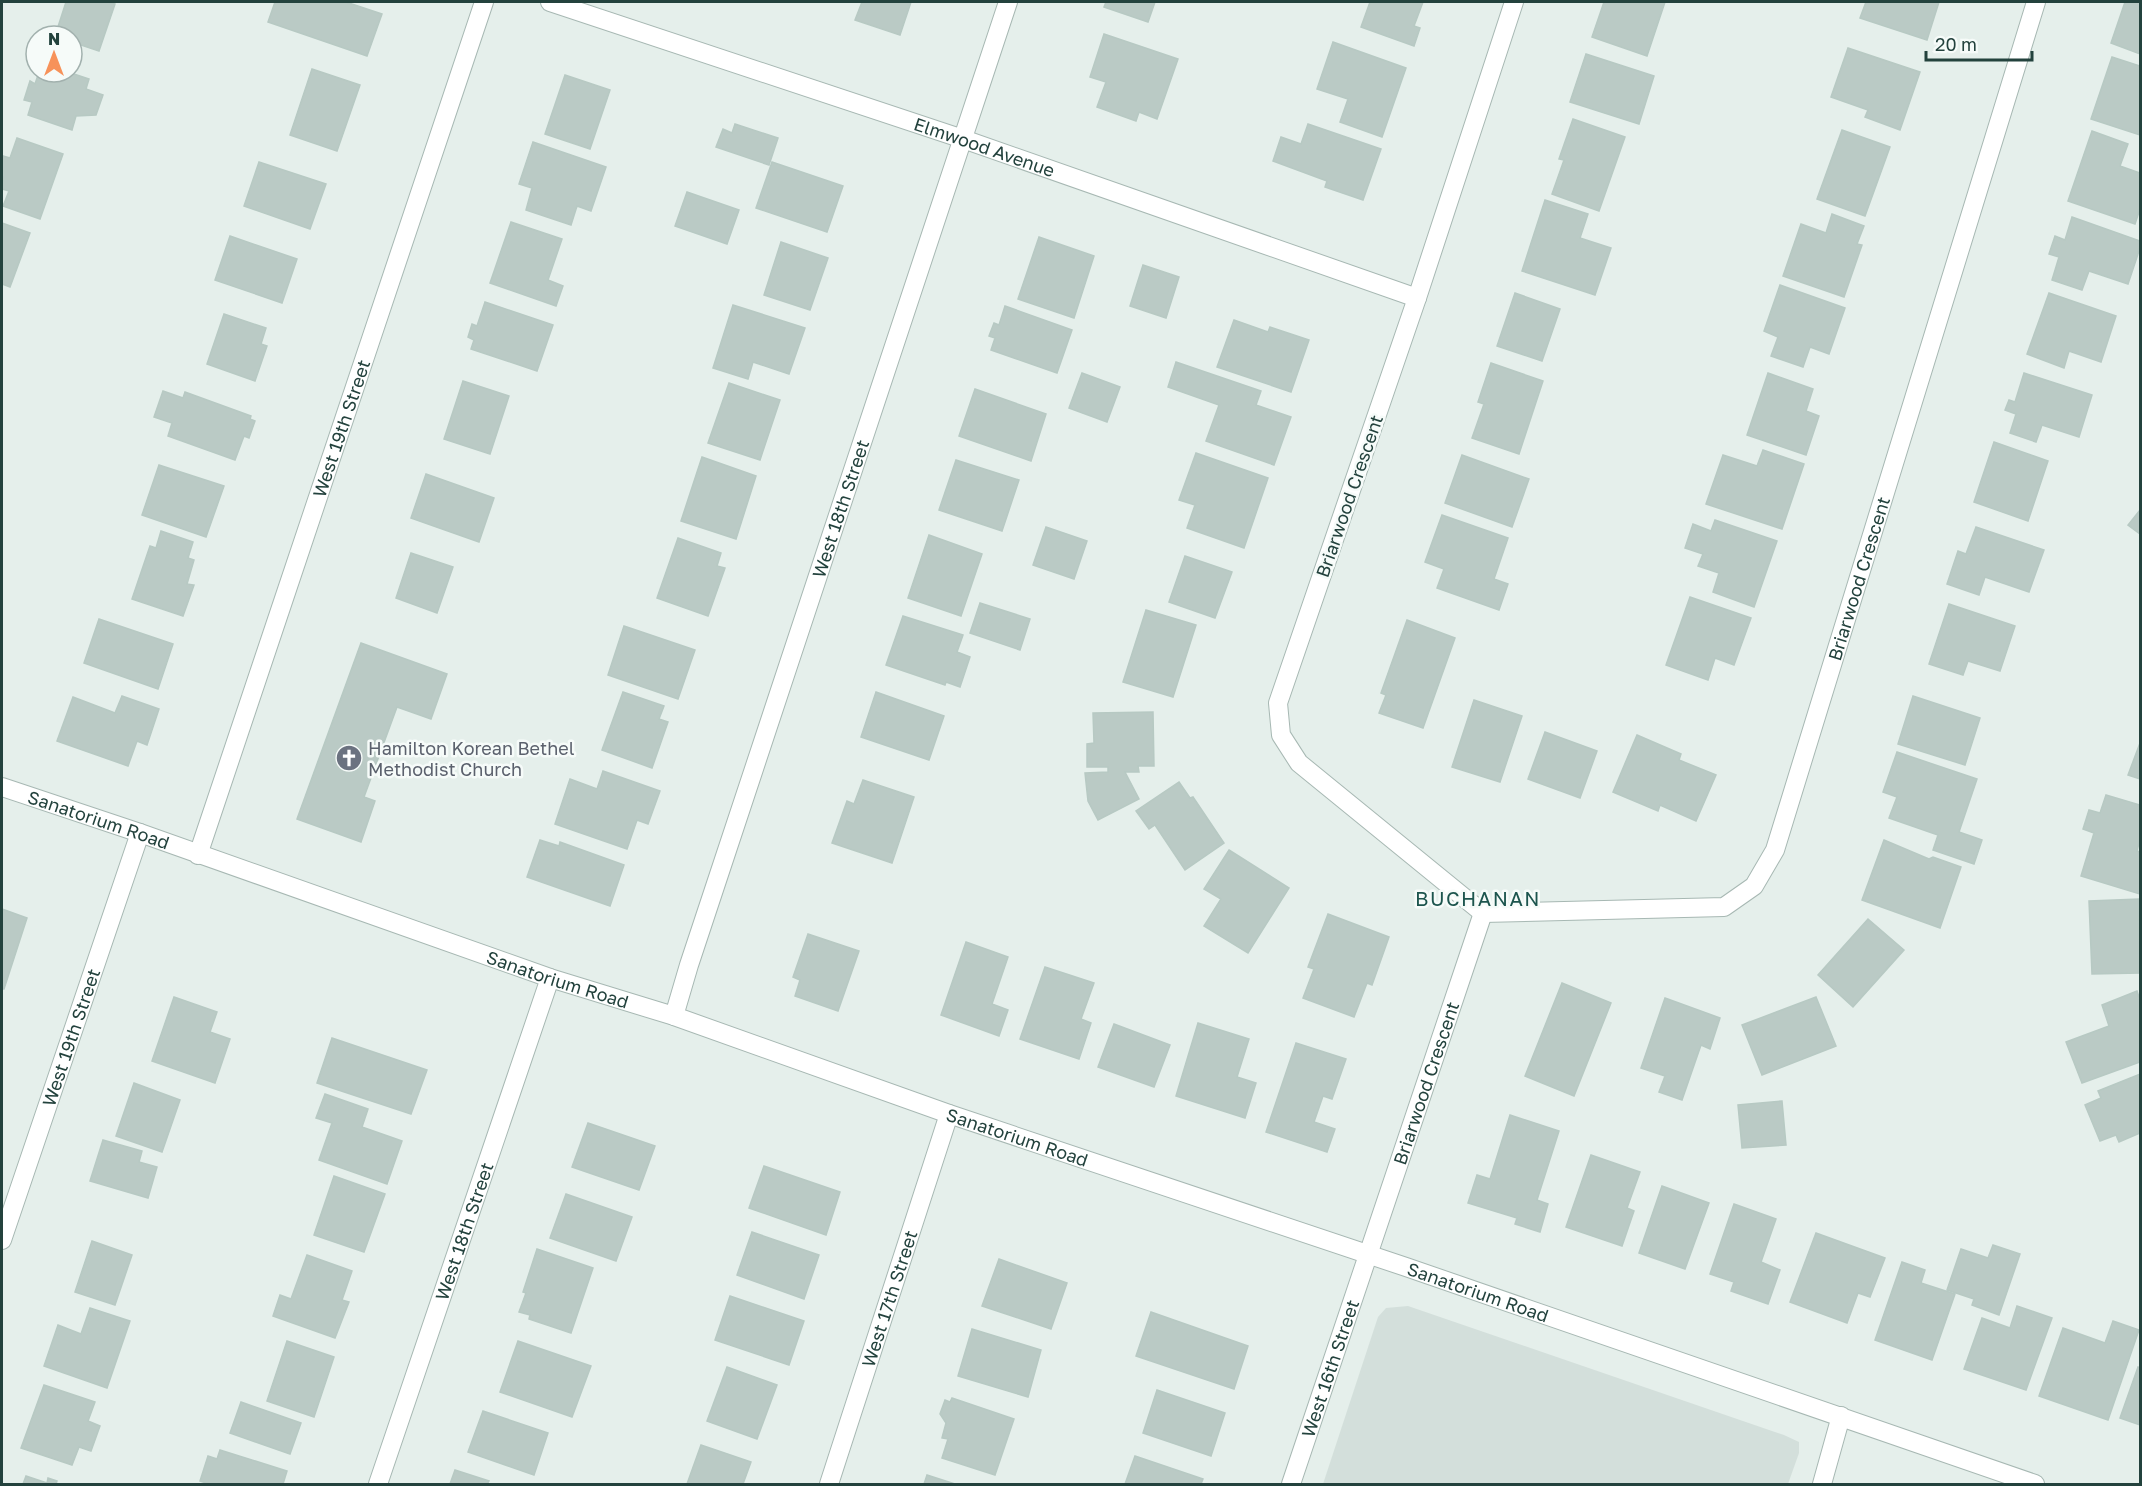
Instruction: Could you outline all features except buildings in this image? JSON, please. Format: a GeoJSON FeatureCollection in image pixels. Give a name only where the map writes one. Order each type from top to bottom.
{"type":"FeatureCollection","features":[{"type":"Feature","properties":{"kind":"street","name":"West 19th Street"},"geometry":{"type":"LineString","coordinates":[[198,855],[484,2]]}},
{"type":"Feature","properties":{"kind":"street","name":"Elmwood Avenue"},"geometry":{"type":"LineString","coordinates":[[550,2],[963,139],[1417,298]]}},
{"type":"Feature","properties":{"kind":"street","name":"West 18th Street"},"geometry":{"type":"LineString","coordinates":[[674,1016],[689,964],[1008,2]]}},
{"type":"Feature","properties":{"kind":"street","name":"Briarwood Crescent"},"geometry":{"type":"LineString","coordinates":[[1514,2],[1417,298],[1278,703],[1281,735],[1299,763],[1483,914],[1724,907],[1754,886],[1775,850],[2036,2]]}},
{"type":"Feature","properties":{"kind":"street","name":"Sanatorium Road"},"geometry":{"type":"LineString","coordinates":[[2,787],[140,833],[550,978],[674,1016],[950,1114],[1368,1254],[2035,1485]]}},
{"type":"Feature","properties":{"kind":"street","name":"West 19th Street"},"geometry":{"type":"LineString","coordinates":[[2,1240],[140,833]]}},
{"type":"Feature","properties":{"kind":"street","name":"Briarwood Crescent"},"geometry":{"type":"LineString","coordinates":[[1368,1254],[1483,914]]}},
{"type":"Feature","properties":{"kind":"street","name":"West 18th Street"},"geometry":{"type":"LineString","coordinates":[[378,1485],[550,978]]}},
{"type":"Feature","properties":{"kind":"street","name":"West 17th Street"},"geometry":{"type":"LineString","coordinates":[[829,1485],[950,1114]]}},
{"type":"Feature","properties":{"kind":"street","name":"West 16th Street"},"geometry":{"type":"LineString","coordinates":[[1291,1485],[1368,1254]]}},
{"type":"Feature","properties":{"kind":"street"},"geometry":{"type":"LineString","coordinates":[[1822,1485],[1841,1416]]}},
{"type":"Feature","properties":{"kind":"shaded area"},"geometry":{"type":"Polygon","coordinates":[[[1408,1306],[1799,1442],[1799,1453],[1788,1484],[1323,1484],[1378,1317],[1386,1308],[1408,1306]]]}},
{"type":"Feature","properties":{"kind":"place","name":"Hamilton Korean Bethel Methodist Church"},"geometry":{"type":"Point","coordinates":[349,758]}},
{"type":"Feature","properties":{"kind":"district","name":"BUCHANAN"},"geometry":{"type":"Point","coordinates":[1478,898]}}]}
